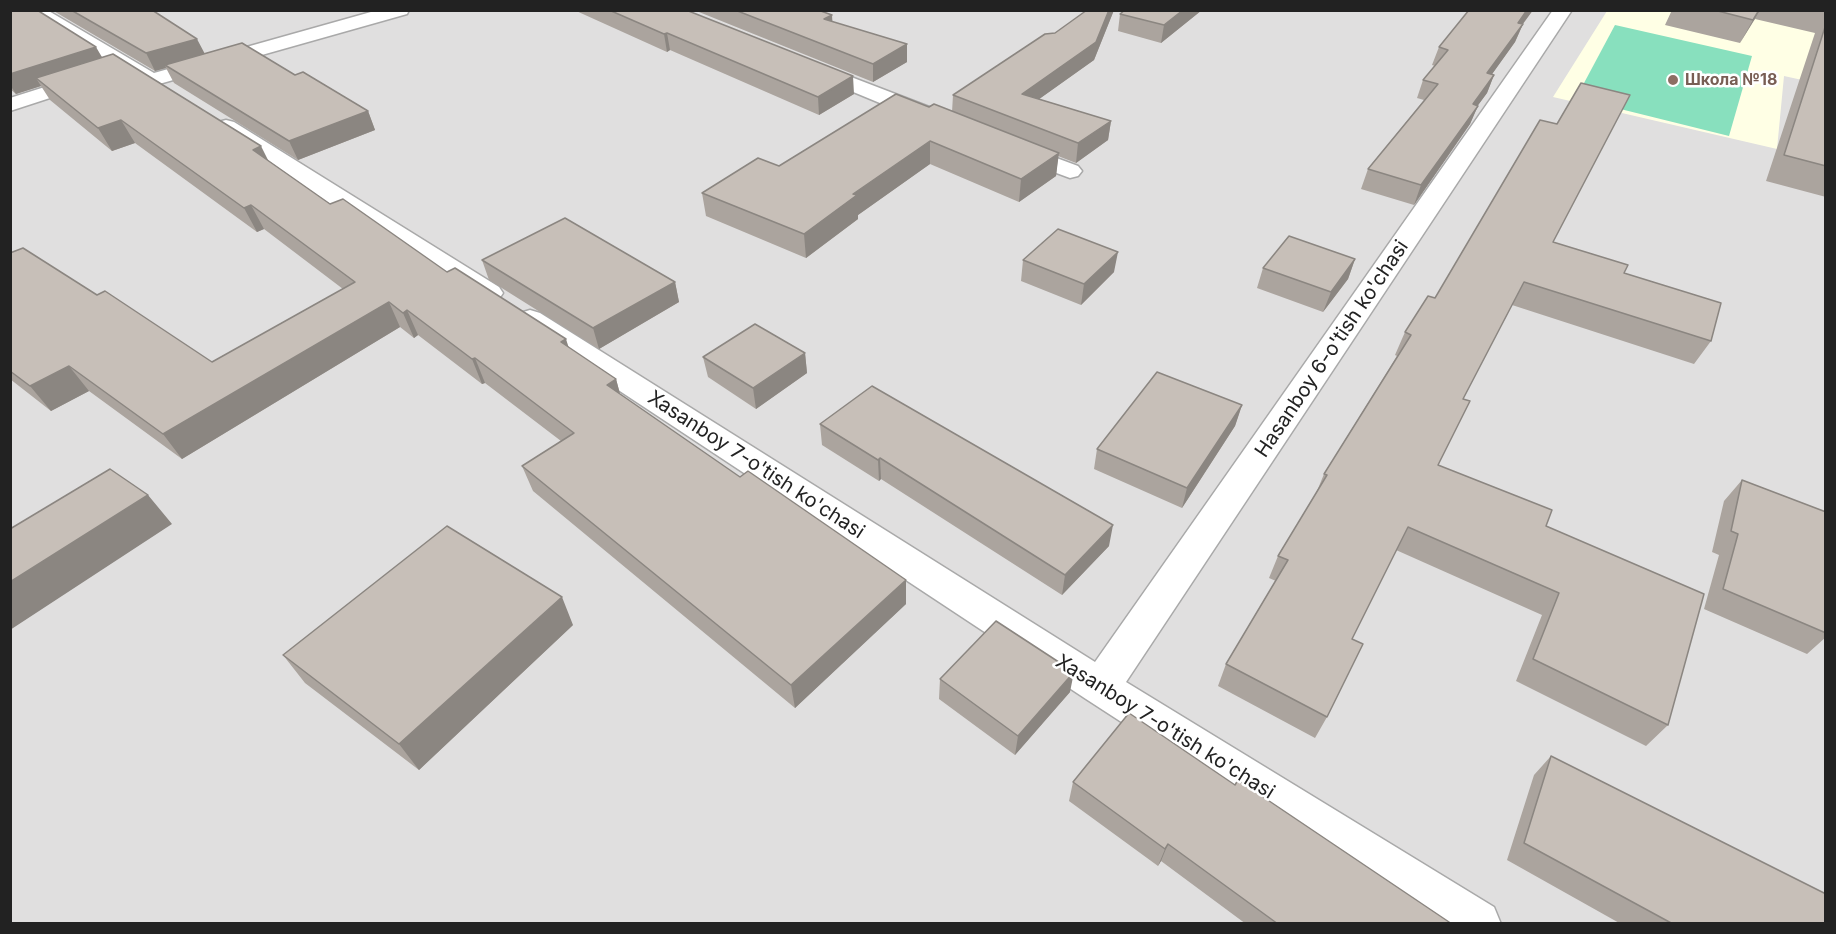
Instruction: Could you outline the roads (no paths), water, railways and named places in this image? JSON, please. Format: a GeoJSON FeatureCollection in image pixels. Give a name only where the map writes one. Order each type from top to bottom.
{"type":"FeatureCollection","features":[{"type":"Feature","properties":{"kind":"street","name":"Xasanboy 7-o'tish ko'chasi"},"geometry":{"type":"LineString","coordinates":[[33,10],[193,106],[456,272],[1100,687],[1477,924]]}},
{"type":"Feature","properties":{"kind":"street"},"geometry":{"type":"LineString","coordinates":[[10,105],[400,10]]}},
{"type":"Feature","properties":{"kind":"street","name":"Hasanboy 6-o'tish ko'chasi"},"geometry":{"type":"LineString","coordinates":[[1100,687],[1563,10]]}},
{"type":"Feature","properties":{"kind":"street"},"geometry":{"type":"LineString","coordinates":[[792,60],[947,122]]}},
{"type":"Feature","properties":{"kind":"street"},"geometry":{"type":"LineString","coordinates":[[992,140],[1070,171]]}},
{"type":"Feature","properties":{"kind":"place","name":"Школа №18"},"geometry":{"type":"Point","coordinates":[1673,80]}}]}
